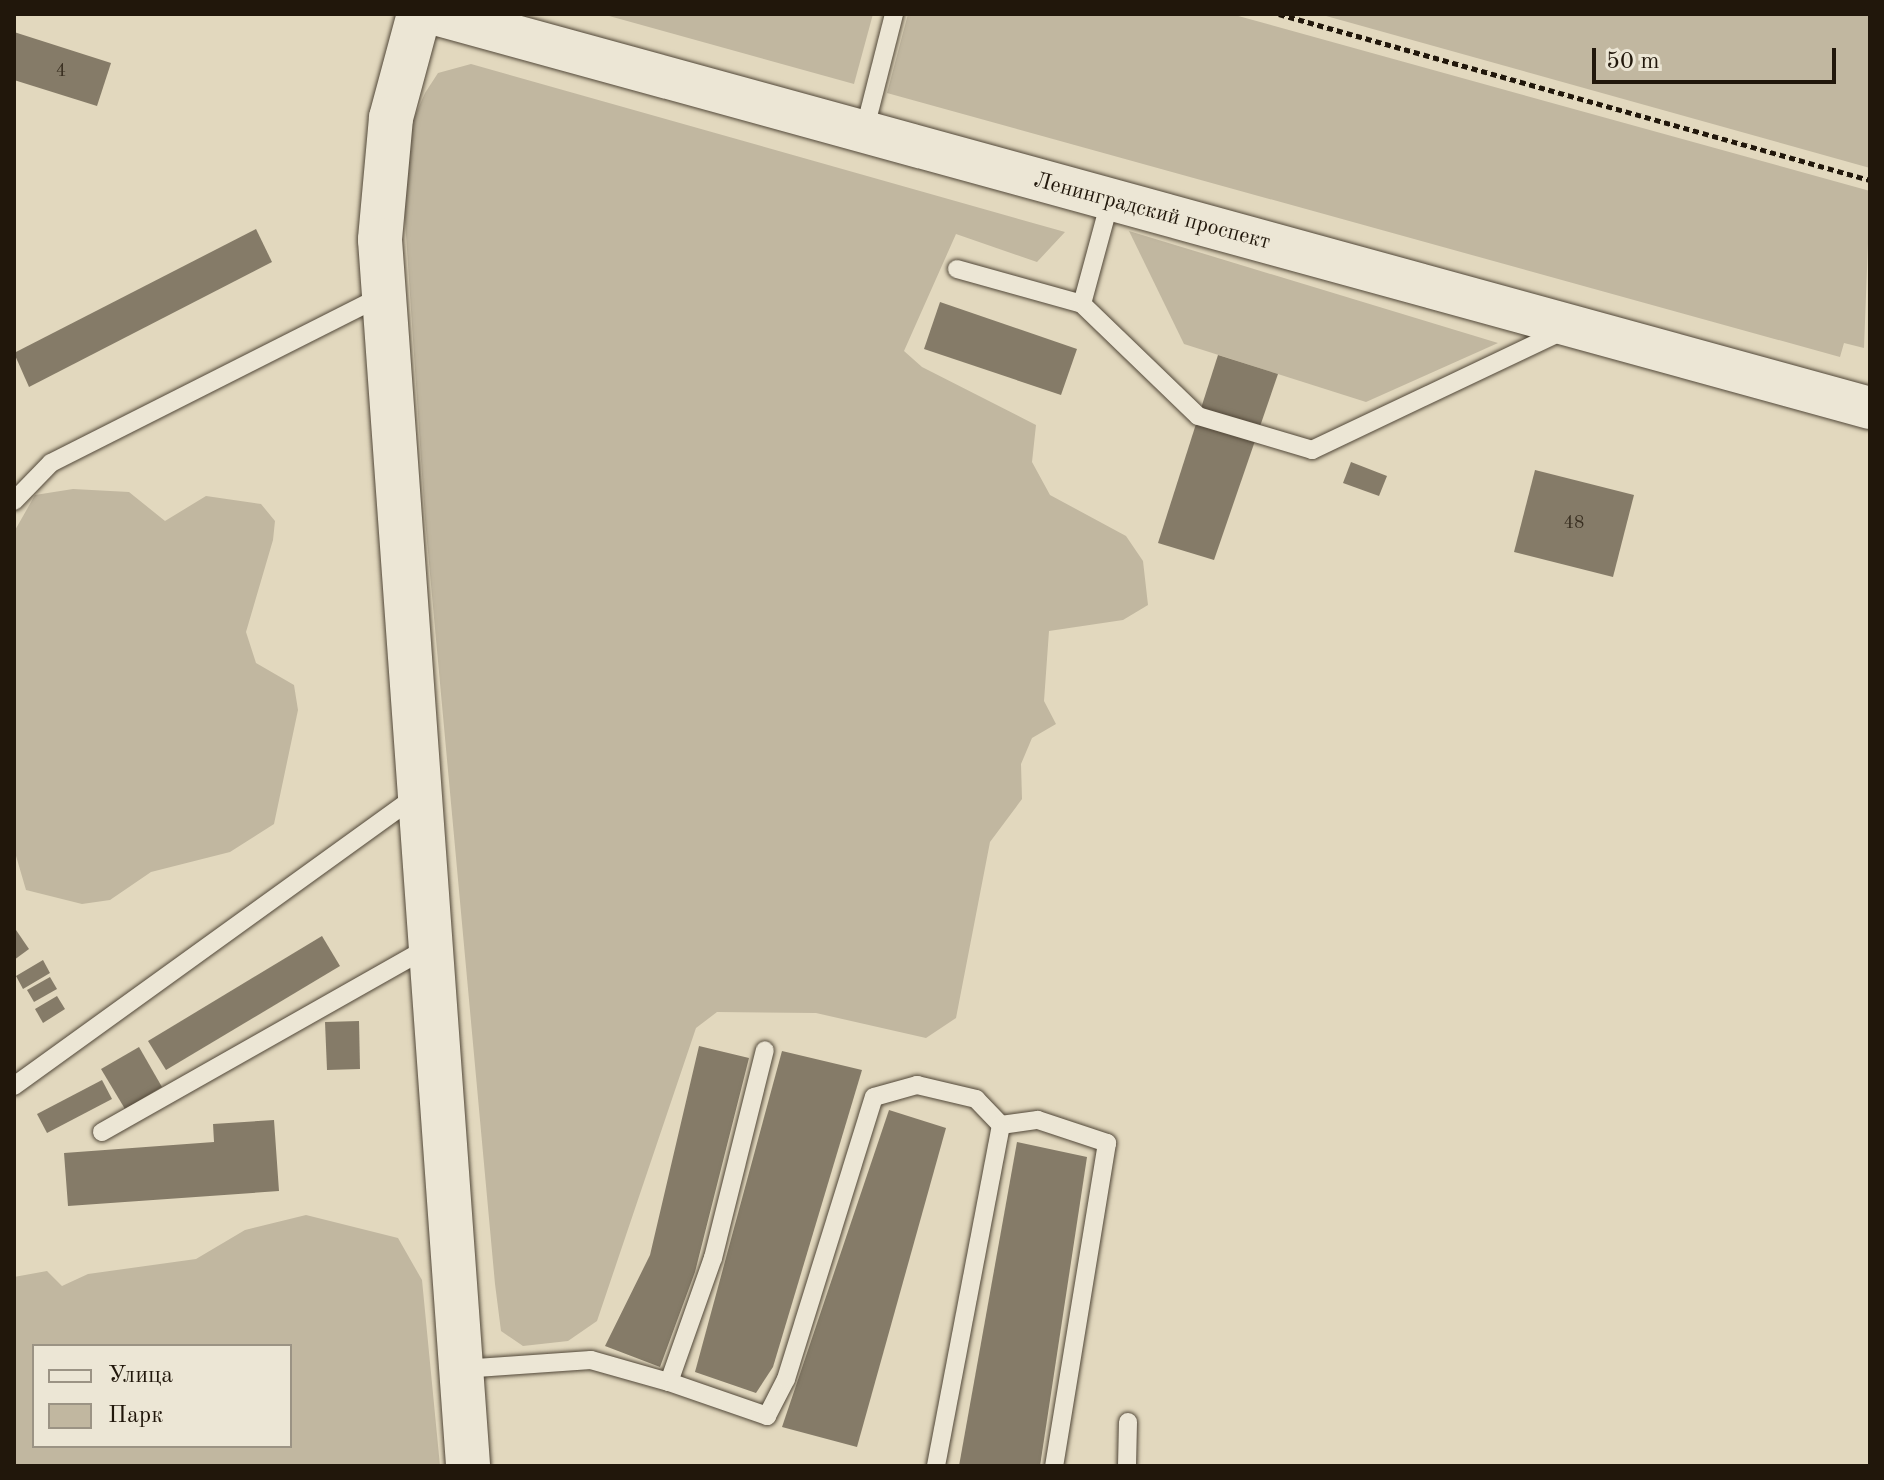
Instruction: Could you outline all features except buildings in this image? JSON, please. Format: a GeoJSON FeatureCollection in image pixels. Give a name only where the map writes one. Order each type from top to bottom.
{"type":"FeatureCollection","features":[{"type":"Feature","properties":{"kind":"main road"},"geometry":{"type":"LineString","coordinates":[[419,14],[381,181],[384,295],[423,790],[468,1466]]}},
{"type":"Feature","properties":{"kind":"street","name":"Ленинградский проспект"},"geometry":{"type":"LineString","coordinates":[[435,14],[1870,408]]}},
{"type":"Feature","properties":{"kind":"lane"},"geometry":{"type":"LineString","coordinates":[[864,132],[894,14]]}},
{"type":"Feature","properties":{"kind":"lane"},"geometry":{"type":"LineString","coordinates":[[1082,304],[1110,201]]}},
{"type":"Feature","properties":{"kind":"lane"},"geometry":{"type":"LineString","coordinates":[[957,269],[1082,304],[1198,416],[1312,450],[1571,328]]}},
{"type":"Feature","properties":{"kind":"lane"},"geometry":{"type":"LineString","coordinates":[[14,501],[51,463],[384,295]]}},
{"type":"Feature","properties":{"kind":"lane"},"geometry":{"type":"LineString","coordinates":[[14,1086],[423,790]]}},
{"type":"Feature","properties":{"kind":"lane"},"geometry":{"type":"LineString","coordinates":[[102,1132],[433,945]]}},
{"type":"Feature","properties":{"kind":"lane"},"geometry":{"type":"LineString","coordinates":[[669,1382],[713,1258],[765,1050]]}},
{"type":"Feature","properties":{"kind":"lane"},"geometry":{"type":"LineString","coordinates":[[462,1369],[591,1360],[669,1382],[767,1416],[786,1379],[874,1097],[917,1085],[976,1099],[1001,1125]]}},
{"type":"Feature","properties":{"kind":"lane"},"geometry":{"type":"LineString","coordinates":[[1001,1125],[1038,1120],[1107,1143],[1054,1466]]}},
{"type":"Feature","properties":{"kind":"lane"},"geometry":{"type":"LineString","coordinates":[[936,1466],[1001,1125]]}},
{"type":"Feature","properties":{"kind":"lane"},"geometry":{"type":"LineString","coordinates":[[1127,1466],[1128,1422]]}},
{"type":"Feature","properties":{"kind":"path"},"geometry":{"type":"LineString","coordinates":[[1279,14],[1870,180]]}},
{"type":"Feature","properties":{"kind":"green space"},"geometry":{"type":"Polygon","coordinates":[[[602,14],[873,14],[854,84],[602,14]]]}},
{"type":"Feature","properties":{"kind":"green space"},"geometry":{"type":"Polygon","coordinates":[[[908,14],[1231,14],[1870,191],[1864,348],[1844,343],[1840,357],[887,93],[908,14]]]}},
{"type":"Feature","properties":{"kind":"green space"},"geometry":{"type":"Polygon","coordinates":[[[1319,14],[1870,14],[1870,168],[1319,14]]]}},
{"type":"Feature","properties":{"kind":"green space"},"geometry":{"type":"Polygon","coordinates":[[[471,64],[1065,232],[1037,262],[956,234],[904,351],[922,367],[1036,425],[1032,462],[1050,495],[1126,536],[1143,561],[1148,605],[1123,620],[1049,631],[1044,701],[1056,724],[1032,738],[1021,764],[1022,799],[990,842],[956,1018],[926,1038],[816,1013],[717,1012],[696,1028],[597,1321],[568,1341],[523,1346],[501,1331],[495,1284],[425,519],[403,190],[410,127],[425,93],[438,73],[471,64]]]}},
{"type":"Feature","properties":{"kind":"green space"},"geometry":{"type":"Polygon","coordinates":[[[1129,231],[1498,343],[1366,402],[1184,344],[1129,231]]]}},
{"type":"Feature","properties":{"kind":"green space"},"geometry":{"type":"Polygon","coordinates":[[[73,489],[129,492],[165,521],[206,496],[261,504],[275,521],[273,540],[246,632],[256,663],[294,685],[298,710],[274,824],[230,852],[151,872],[110,900],[82,904],[26,890],[14,849],[14,532],[35,495],[73,489]]]}},
{"type":"Feature","properties":{"kind":"green space"},"geometry":{"type":"Polygon","coordinates":[[[306,1215],[398,1238],[422,1280],[440,1466],[14,1466],[14,1277],[47,1271],[62,1286],[88,1274],[196,1259],[245,1230],[306,1215]]]}}]}
